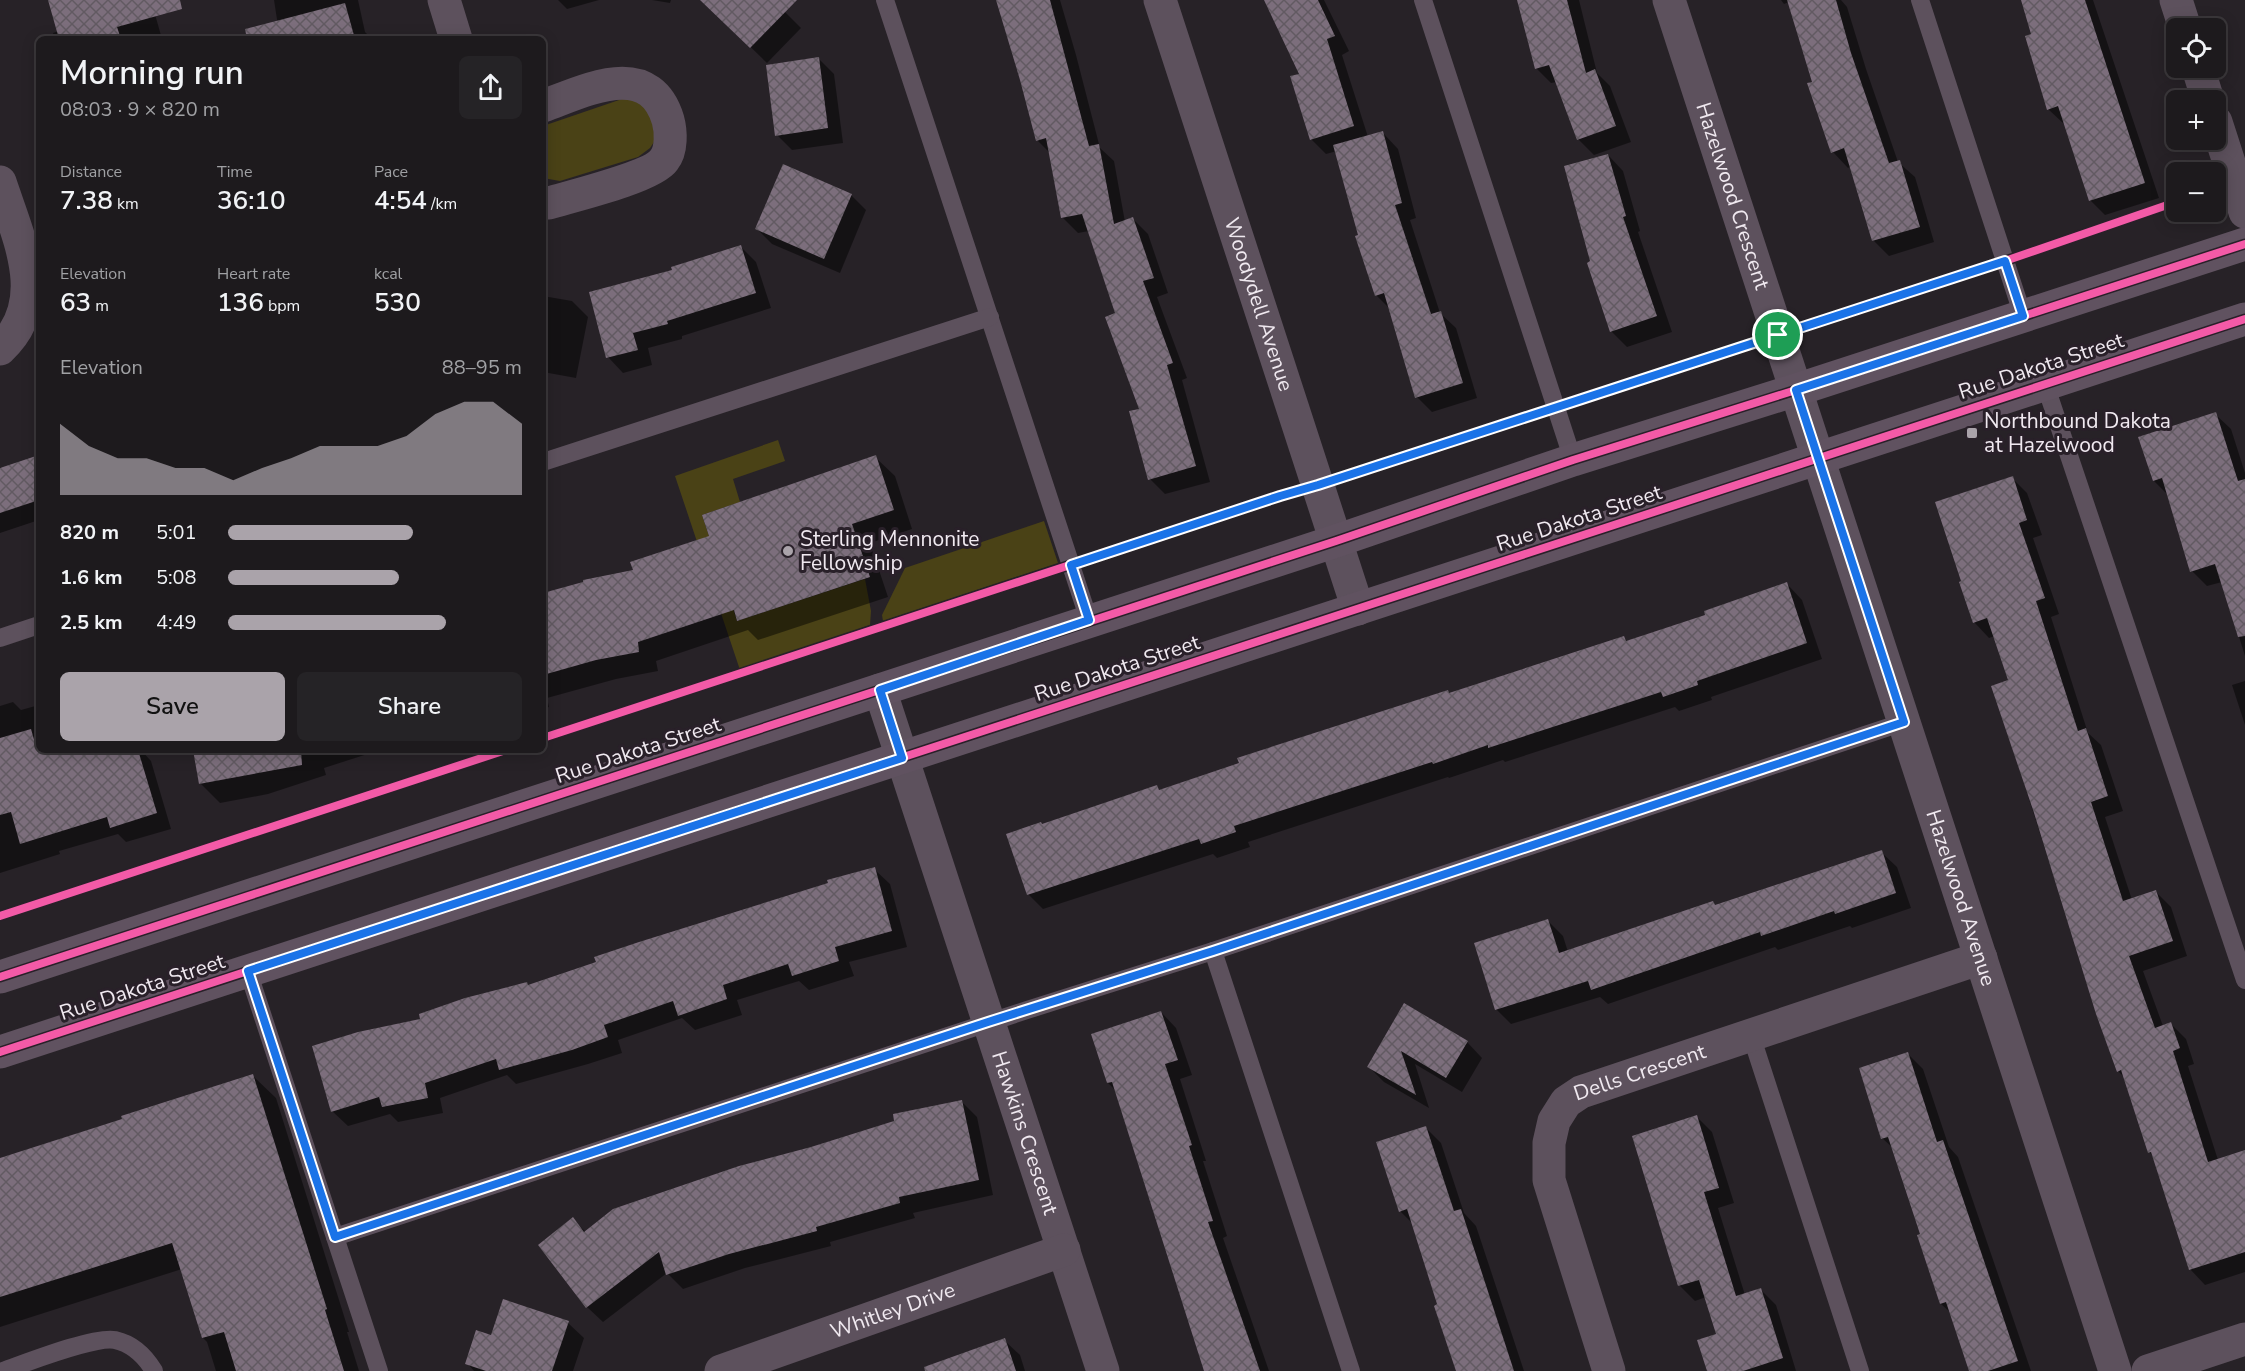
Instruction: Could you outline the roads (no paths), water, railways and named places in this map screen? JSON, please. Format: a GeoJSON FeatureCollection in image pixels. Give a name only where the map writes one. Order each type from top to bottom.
{"type":"FeatureCollection","features":[{"type":"Feature","properties":{"kind":"main road","name":"Rue Dakota Street"},"geometry":{"type":"LineString","coordinates":[[0,977],[1336,541],[1573,460],[2245,244]]}},
{"type":"Feature","properties":{"kind":"main road","name":"Rue Dakota Street"},"geometry":{"type":"LineString","coordinates":[[0,1052],[2245,319]]}},
{"type":"Feature","properties":{"kind":"street"},"geometry":{"type":"LineString","coordinates":[[444,0],[455,36]]}},
{"type":"Feature","properties":{"kind":"street","name":"Woodydell Avenue"},"geometry":{"type":"LineString","coordinates":[[1160,0],[1358,609]]}},
{"type":"Feature","properties":{"kind":"street","name":"Hazelwood Crescent"},"geometry":{"type":"LineString","coordinates":[[1669,0],[1807,424]]}},
{"type":"Feature","properties":{"kind":"street"},"geometry":{"type":"LineString","coordinates":[[2176,0],[2182,18]]}},
{"type":"Feature","properties":{"kind":"street"},"geometry":{"type":"LineString","coordinates":[[546,105],[609,83],[633,84],[652,93],[663,106],[669,124],[670,142],[664,160],[642,175],[546,202]]}},
{"type":"Feature","properties":{"kind":"street"},"geometry":{"type":"LineString","coordinates":[[2225,150],[2245,212]]}},
{"type":"Feature","properties":{"kind":"street"},"geometry":{"type":"LineString","coordinates":[[0,182],[26,260],[27,291],[22,320],[12,338],[0,349]]}},
{"type":"Feature","properties":{"kind":"street","name":"Hazelwood Avenue"},"geometry":{"type":"LineString","coordinates":[[1807,424],[2115,1371]]}},
{"type":"Feature","properties":{"kind":"street","name":"Hawkins Crescent"},"geometry":{"type":"LineString","coordinates":[[880,690],[1103,1371]]}},
{"type":"Feature","properties":{"kind":"street","name":"Dells Crescent"},"geometry":{"type":"LineString","coordinates":[[1609,1371],[1549,1180],[1549,1143],[1554,1121],[1566,1102],[1581,1092],[1981,958]]}},
{"type":"Feature","properties":{"kind":"street","name":"Whitley Drive"},"geometry":{"type":"LineString","coordinates":[[721,1371],[1064,1250]]}},
{"type":"Feature","properties":{"kind":"street"},"geometry":{"type":"LineString","coordinates":[[2148,1371],[2245,1339]]}},
{"type":"Feature","properties":{"kind":"lane"},"geometry":{"type":"LineString","coordinates":[[885,0],[1089,620]]}},
{"type":"Feature","properties":{"kind":"lane"},"geometry":{"type":"LineString","coordinates":[[1423,0],[1573,460]]}},
{"type":"Feature","properties":{"kind":"lane"},"geometry":{"type":"LineString","coordinates":[[1920,0],[2023,316]]}},
{"type":"Feature","properties":{"kind":"lane"},"geometry":{"type":"LineString","coordinates":[[546,461],[990,317]]}},
{"type":"Feature","properties":{"kind":"lane"},"geometry":{"type":"LineString","coordinates":[[2045,384],[2245,980]]}},
{"type":"Feature","properties":{"kind":"lane"},"geometry":{"type":"LineString","coordinates":[[0,638],[36,627]]}},
{"type":"Feature","properties":{"kind":"lane"},"geometry":{"type":"LineString","coordinates":[[335,1237],[988,1022],[1213,951],[1904,722]]}},
{"type":"Feature","properties":{"kind":"lane"},"geometry":{"type":"LineString","coordinates":[[1213,951],[1351,1371]]}},
{"type":"Feature","properties":{"kind":"lane"},"geometry":{"type":"LineString","coordinates":[[248,971],[379,1371]]}},
{"type":"Feature","properties":{"kind":"lane"},"geometry":{"type":"LineString","coordinates":[[1752,1035],[1860,1371]]}},
{"type":"Feature","properties":{"kind":"lane"},"geometry":{"type":"LineString","coordinates":[[3,1371],[44,1356],[105,1339],[116,1340],[135,1349],[146,1358],[154,1371]]}},
{"type":"Feature","properties":{"kind":"place","name":"Northbound Dakota at Hazelwood"},"geometry":{"type":"Point","coordinates":[1972,433]}},
{"type":"Feature","properties":{"kind":"place","name":"Sterling Mennonite Fellowship"},"geometry":{"type":"Point","coordinates":[788,551]}}]}
